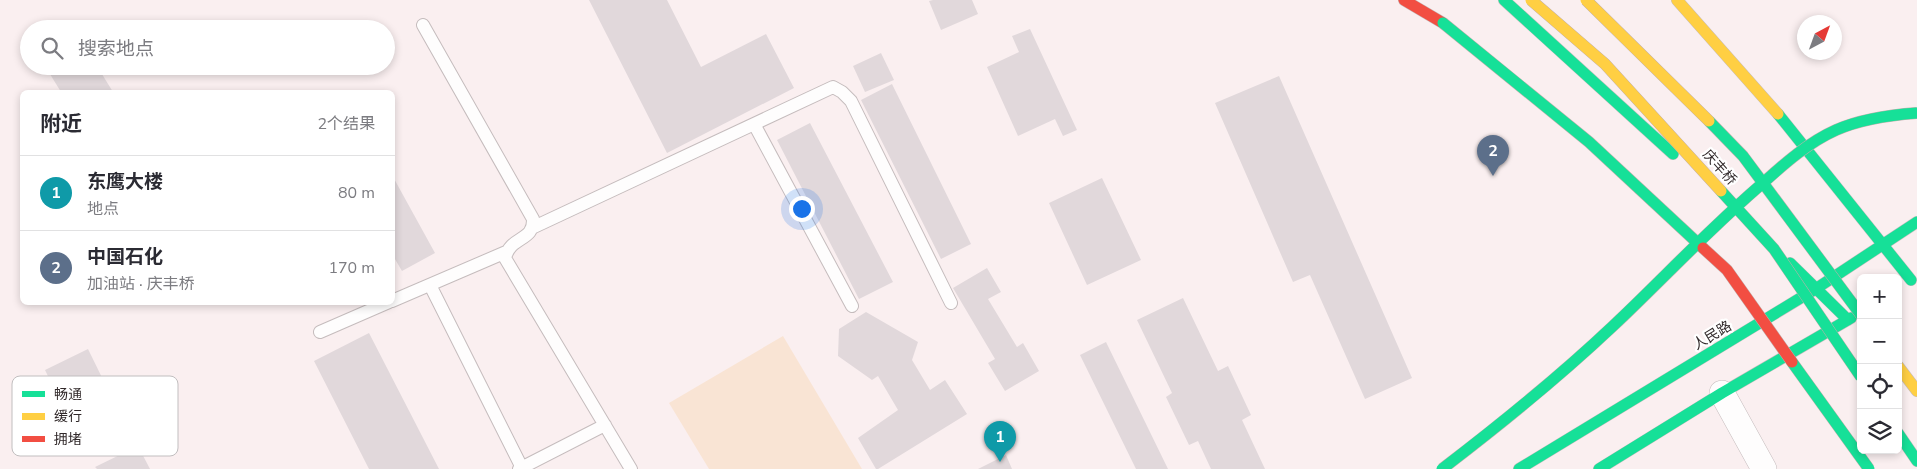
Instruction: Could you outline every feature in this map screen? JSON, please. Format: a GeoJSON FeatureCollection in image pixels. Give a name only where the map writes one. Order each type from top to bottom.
{"type":"FeatureCollection","features":[{"type":"Feature","properties":{"kind":"main road"},"geometry":{"type":"LineString","coordinates":[[1404,0],[1443,23],[1589,142],[1727,270],[1869,469]]}},
{"type":"Feature","properties":{"kind":"main road"},"geometry":{"type":"LineString","coordinates":[[1504,0],[1817,288],[1848,320]]}},
{"type":"Feature","properties":{"kind":"main road","name":"庆丰桥"},"geometry":{"type":"LineString","coordinates":[[1531,0],[1605,64],[1774,249],[1857,371]]}},
{"type":"Feature","properties":{"kind":"main road","name":"庆丰桥"},"geometry":{"type":"LineString","coordinates":[[1586,0],[1743,156],[1857,308]]}},
{"type":"Feature","properties":{"kind":"main road"},"geometry":{"type":"LineString","coordinates":[[1678,0],[1764,96],[1883,244],[1914,278],[1902,286]]}},
{"type":"Feature","properties":{"kind":"main road"},"geometry":{"type":"LineString","coordinates":[[1442,469],[1502,423],[1591,347],[1721,220],[1802,151],[1837,130],[1866,120],[1917,112]]}},
{"type":"Feature","properties":{"kind":"main road","name":"人民路"},"geometry":{"type":"LineString","coordinates":[[1519,469],[1817,288],[1917,222]]}},
{"type":"Feature","properties":{"kind":"main road"},"geometry":{"type":"LineString","coordinates":[[1599,469],[1722,393],[1857,315]]}},
{"type":"Feature","properties":{"kind":"main road"},"geometry":{"type":"LineString","coordinates":[[1902,371],[1917,391]]}},
{"type":"Feature","properties":{"kind":"main road"},"geometry":{"type":"LineString","coordinates":[[1902,439],[1917,461]]}},
{"type":"Feature","properties":{"kind":"street"},"geometry":{"type":"LineString","coordinates":[[1722,393],[1764,469]]}},
{"type":"Feature","properties":{"kind":"lane"},"geometry":{"type":"LineString","coordinates":[[423,25],[533,219],[534,228]]}},
{"type":"Feature","properties":{"kind":"lane"},"geometry":{"type":"LineString","coordinates":[[395,300],[506,252],[515,241],[531,233],[534,228],[833,87],[842,92],[851,101],[951,303]]}},
{"type":"Feature","properties":{"kind":"lane"},"geometry":{"type":"LineString","coordinates":[[754,124],[852,306]]}},
{"type":"Feature","properties":{"kind":"lane"},"geometry":{"type":"LineString","coordinates":[[506,252],[505,258],[631,469]]}},
{"type":"Feature","properties":{"kind":"lane"},"geometry":{"type":"LineString","coordinates":[[430,285],[521,468],[605,425]]}},
{"type":"Feature","properties":{"kind":"lane"},"geometry":{"type":"LineString","coordinates":[[320,332],[384,305]]}},
{"type":"Feature","properties":{"kind":"shaded area"},"geometry":{"type":"Polygon","coordinates":[[[783,336],[862,469],[709,469],[669,403],[783,336]]]}},
{"type":"Feature","properties":{"kind":"building"},"geometry":{"type":"Polygon","coordinates":[[[589,0],[667,0],[701,67],[766,34],[794,88],[667,153],[589,0]]]}},
{"type":"Feature","properties":{"kind":"building"},"geometry":{"type":"Polygon","coordinates":[[[972,0],[978,14],[941,30],[929,1],[972,0]]]}},
{"type":"Feature","properties":{"kind":"building"},"geometry":{"type":"Polygon","coordinates":[[[1030,29],[1077,130],[1063,136],[1055,119],[1018,136],[987,67],[1019,52],[1012,36],[1030,29]]]}},
{"type":"Feature","properties":{"kind":"building"},"geometry":{"type":"Polygon","coordinates":[[[881,53],[894,80],[865,92],[853,66],[881,53]]]}},
{"type":"Feature","properties":{"kind":"building"},"geometry":{"type":"Polygon","coordinates":[[[51,75],[103,75],[112,90],[60,90],[51,75]]]}},
{"type":"Feature","properties":{"kind":"building"},"geometry":{"type":"Polygon","coordinates":[[[1279,76],[1412,378],[1365,399],[1310,275],[1293,282],[1215,103],[1279,76]]]}},
{"type":"Feature","properties":{"kind":"building"},"geometry":{"type":"Polygon","coordinates":[[[892,84],[971,244],[941,259],[861,100],[892,84]]]}},
{"type":"Feature","properties":{"kind":"building"},"geometry":{"type":"Polygon","coordinates":[[[810,123],[893,282],[859,299],[777,140],[810,123]]]}},
{"type":"Feature","properties":{"kind":"building"},"geometry":{"type":"Polygon","coordinates":[[[1102,178],[1141,260],[1087,285],[1049,203],[1102,178]]]}},
{"type":"Feature","properties":{"kind":"building"},"geometry":{"type":"Polygon","coordinates":[[[395,180],[435,253],[402,271],[395,259],[395,180]]]}},
{"type":"Feature","properties":{"kind":"building"},"geometry":{"type":"Polygon","coordinates":[[[987,268],[1001,292],[988,299],[1017,347],[1023,343],[1039,371],[1005,391],[988,363],[995,359],[953,288],[987,268]]]}},
{"type":"Feature","properties":{"kind":"building"},"geometry":{"type":"Polygon","coordinates":[[[1183,298],[1218,371],[1228,366],[1251,415],[1242,420],[1265,469],[1211,469],[1198,441],[1189,445],[1166,397],[1172,393],[1137,320],[1183,298]]]}},
{"type":"Feature","properties":{"kind":"building"},"geometry":{"type":"Polygon","coordinates":[[[866,312],[918,342],[912,360],[930,390],[945,380],[967,414],[878,469],[876,469],[858,438],[898,410],[878,376],[872,380],[838,356],[839,329],[866,312]]]}},
{"type":"Feature","properties":{"kind":"building"},"geometry":{"type":"Polygon","coordinates":[[[369,333],[439,469],[369,469],[314,361],[369,333]]]}},
{"type":"Feature","properties":{"kind":"building"},"geometry":{"type":"Polygon","coordinates":[[[1106,342],[1168,469],[1136,469],[1080,355],[1106,342]]]}},
{"type":"Feature","properties":{"kind":"building"},"geometry":{"type":"Polygon","coordinates":[[[88,349],[101,376],[48,376],[45,370],[88,349]]]}},
{"type":"Feature","properties":{"kind":"building"},"geometry":{"type":"Polygon","coordinates":[[[1006,455],[1012,469],[978,469],[1006,455]]]}},
{"type":"Feature","properties":{"kind":"building"},"geometry":{"type":"Polygon","coordinates":[[[118,456],[143,456],[150,469],[97,469],[95,467],[118,456]]]}},
{"type":"Feature","properties":{"kind":"traffic: fast"},"geometry":{"type":"LineString","coordinates":[[1504,0],[1673,154]]}},
{"type":"Feature","properties":{"kind":"traffic: fast"},"geometry":{"type":"LineString","coordinates":[[1443,23],[1589,142],[1703,248]]}},
{"type":"Feature","properties":{"kind":"traffic: fast"},"geometry":{"type":"LineString","coordinates":[[1442,469],[1572,364],[1724,218],[1798,154],[1826,135],[1846,126],[1876,118],[1917,113]]}},
{"type":"Feature","properties":{"kind":"traffic: fast"},"geometry":{"type":"LineString","coordinates":[[1778,114],[1911,280]]}},
{"type":"Feature","properties":{"kind":"traffic: fast"},"geometry":{"type":"LineString","coordinates":[[1709,121],[1743,156],[1857,310]]}},
{"type":"Feature","properties":{"kind":"traffic: fast"},"geometry":{"type":"LineString","coordinates":[[1721,191],[1774,249],[1857,371]]}},
{"type":"Feature","properties":{"kind":"traffic: fast"},"geometry":{"type":"LineString","coordinates":[[1519,469],[1817,288],[1917,222]]}},
{"type":"Feature","properties":{"kind":"traffic: fast"},"geometry":{"type":"LineString","coordinates":[[1790,263],[1848,320]]}},
{"type":"Feature","properties":{"kind":"traffic: fast"},"geometry":{"type":"LineString","coordinates":[[1599,469],[1722,393],[1851,318]]}},
{"type":"Feature","properties":{"kind":"traffic: fast"},"geometry":{"type":"LineString","coordinates":[[1792,362],[1869,469]]}},
{"type":"Feature","properties":{"kind":"traffic: fast"},"geometry":{"type":"LineString","coordinates":[[1902,439],[1917,461]]}},
{"type":"Feature","properties":{"kind":"traffic: slow"},"geometry":{"type":"LineString","coordinates":[[1531,0],[1605,64],[1721,191]]}},
{"type":"Feature","properties":{"kind":"traffic: slow"},"geometry":{"type":"LineString","coordinates":[[1586,0],[1709,121]]}},
{"type":"Feature","properties":{"kind":"traffic: slow"},"geometry":{"type":"LineString","coordinates":[[1677,0],[1778,114]]}},
{"type":"Feature","properties":{"kind":"traffic: slow"},"geometry":{"type":"LineString","coordinates":[[1902,371],[1917,391]]}},
{"type":"Feature","properties":{"kind":"traffic: jam"},"geometry":{"type":"LineString","coordinates":[[1404,0],[1443,23]]}},
{"type":"Feature","properties":{"kind":"traffic: jam"},"geometry":{"type":"LineString","coordinates":[[1703,248],[1727,270],[1792,362]]}},
{"type":"Feature","properties":{"kind":"place","name":"中国石化"},"geometry":{"type":"Point","coordinates":[1493,176]}},
{"type":"Feature","properties":{"kind":"place","name":"东鹰大楼"},"geometry":{"type":"Point","coordinates":[1000,462]}}]}
